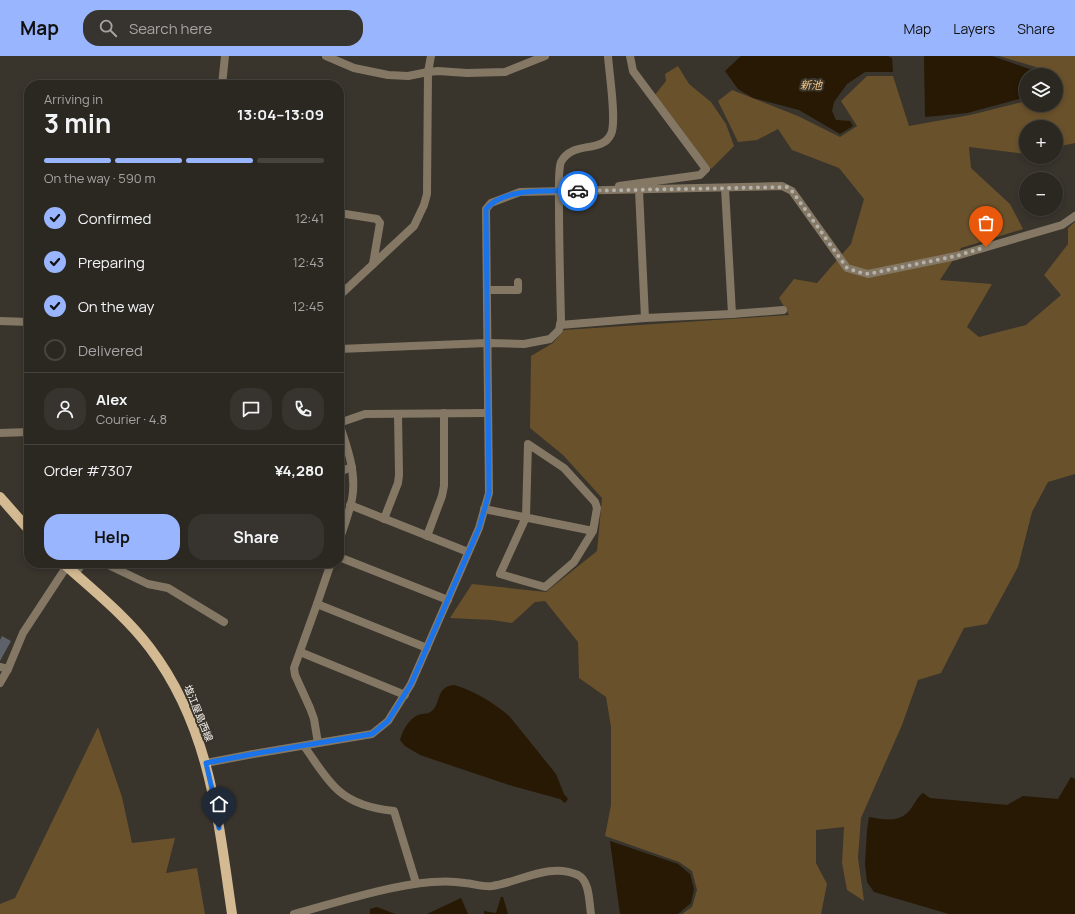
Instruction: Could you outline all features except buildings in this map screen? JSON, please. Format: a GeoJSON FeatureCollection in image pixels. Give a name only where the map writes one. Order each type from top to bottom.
{"type":"FeatureCollection","features":[{"type":"Feature","properties":{"kind":"main road"},"geometry":{"type":"LineString","coordinates":[[0,497],[24,524]]}},
{"type":"Feature","properties":{"kind":"main road","name":"塩江屋島西線"},"geometry":{"type":"LineString","coordinates":[[69,568],[132,626],[150,647],[164,667],[182,699],[206,763],[214,798],[232,914]]}},
{"type":"Feature","properties":{"kind":"street"},"geometry":{"type":"LineString","coordinates":[[223,80],[225,56]]}},
{"type":"Feature","properties":{"kind":"street"},"geometry":{"type":"LineString","coordinates":[[326,56],[354,68],[388,75],[408,76],[428,72],[505,72],[545,56]]}},
{"type":"Feature","properties":{"kind":"street"},"geometry":{"type":"LineString","coordinates":[[344,291],[414,226],[424,205],[427,194],[428,72],[431,56]]}},
{"type":"Feature","properties":{"kind":"street"},"geometry":{"type":"LineString","coordinates":[[344,349],[487,343],[524,344],[550,338],[559,330],[560,163],[569,152],[602,144],[611,134],[613,106],[608,56]]}},
{"type":"Feature","properties":{"kind":"street"},"geometry":{"type":"LineString","coordinates":[[581,191],[700,175],[706,169],[633,71],[630,56]]}},
{"type":"Feature","properties":{"kind":"street"},"geometry":{"type":"LineString","coordinates":[[206,763],[372,734],[388,721],[411,684],[479,528],[489,493],[486,209],[491,203],[520,192],[787,187],[792,191],[847,268],[868,274],[956,256],[1062,225],[1075,216]]}},
{"type":"Feature","properties":{"kind":"street"},"geometry":{"type":"LineString","coordinates":[[725,188],[732,314]]}},
{"type":"Feature","properties":{"kind":"street"},"geometry":{"type":"LineString","coordinates":[[639,190],[645,318]]}},
{"type":"Feature","properties":{"kind":"street"},"geometry":{"type":"LineString","coordinates":[[344,214],[377,219],[380,223],[373,264]]}},
{"type":"Feature","properties":{"kind":"street"},"geometry":{"type":"LineString","coordinates":[[486,290],[518,290],[518,282]]}},
{"type":"Feature","properties":{"kind":"street"},"geometry":{"type":"LineString","coordinates":[[560,326],[645,318],[783,310]]}},
{"type":"Feature","properties":{"kind":"street"},"geometry":{"type":"LineString","coordinates":[[0,321],[24,322]]}},
{"type":"Feature","properties":{"kind":"street"},"geometry":{"type":"LineString","coordinates":[[427,536],[442,496],[444,486],[444,413]]}},
{"type":"Feature","properties":{"kind":"street"},"geometry":{"type":"LineString","coordinates":[[344,421],[365,414],[488,413]]}},
{"type":"Feature","properties":{"kind":"street"},"geometry":{"type":"LineString","coordinates":[[384,519],[398,483],[398,414]]}},
{"type":"Feature","properties":{"kind":"street"},"geometry":{"type":"LineString","coordinates":[[0,433],[24,432]]}},
{"type":"Feature","properties":{"kind":"street"},"geometry":{"type":"LineString","coordinates":[[344,440],[352,467],[353,479],[352,498],[344,525]]}},
{"type":"Feature","properties":{"kind":"street"},"geometry":{"type":"LineString","coordinates":[[528,444],[564,468],[595,502],[597,508],[593,531],[574,562],[546,587],[500,574],[526,517],[528,444]]}},
{"type":"Feature","properties":{"kind":"street"},"geometry":{"type":"LineString","coordinates":[[344,470],[352,467]]}},
{"type":"Feature","properties":{"kind":"street"},"geometry":{"type":"LineString","coordinates":[[350,505],[468,552]]}},
{"type":"Feature","properties":{"kind":"street"},"geometry":{"type":"LineString","coordinates":[[484,509],[593,531]]}},
{"type":"Feature","properties":{"kind":"street"},"geometry":{"type":"LineString","coordinates":[[344,559],[448,600]]}},
{"type":"Feature","properties":{"kind":"street"},"geometry":{"type":"LineString","coordinates":[[0,682],[4,668],[23,632],[63,568]]}},
{"type":"Feature","properties":{"kind":"street"},"geometry":{"type":"LineString","coordinates":[[75,574],[79,568]]}},
{"type":"Feature","properties":{"kind":"street"},"geometry":{"type":"LineString","coordinates":[[114,568],[148,584],[168,588],[224,622]]}},
{"type":"Feature","properties":{"kind":"street"},"geometry":{"type":"LineString","coordinates":[[318,743],[314,719],[295,675],[294,668],[329,568]]}},
{"type":"Feature","properties":{"kind":"street"},"geometry":{"type":"LineString","coordinates":[[317,604],[427,648]]}},
{"type":"Feature","properties":{"kind":"street"},"geometry":{"type":"LineString","coordinates":[[300,652],[405,695]]}},
{"type":"Feature","properties":{"kind":"street"},"geometry":{"type":"LineString","coordinates":[[304,746],[339,791],[366,806],[381,810],[394,811],[416,883]]}},
{"type":"Feature","properties":{"kind":"street"},"geometry":{"type":"LineString","coordinates":[[294,914],[416,883],[445,881],[493,886],[521,877],[557,871],[580,876],[584,881],[591,914]]}},
{"type":"Feature","properties":{"kind":"shaded area"},"geometry":{"type":"Polygon","coordinates":[[[999,56],[1075,56],[1075,143],[1063,146],[1063,120],[1019,120],[1019,153],[969,147],[971,168],[1010,204],[1023,229],[961,248],[940,280],[992,284],[967,327],[979,337],[1026,325],[1061,295],[1044,275],[1068,244],[1068,228],[1075,222],[1075,474],[1048,482],[1032,512],[1018,567],[987,624],[964,628],[941,673],[918,680],[902,725],[861,818],[858,858],[864,901],[847,890],[842,863],[844,827],[816,830],[816,863],[827,884],[821,914],[682,914],[692,907],[697,890],[692,871],[679,862],[605,836],[611,805],[611,727],[606,697],[579,678],[578,642],[545,601],[535,602],[512,623],[492,620],[450,618],[472,584],[546,592],[597,551],[602,498],[563,455],[530,428],[531,356],[553,343],[564,330],[789,315],[779,298],[794,279],[817,283],[851,244],[864,199],[839,168],[792,150],[778,129],[757,140],[738,142],[718,101],[732,90],[798,116],[840,137],[857,126],[841,101],[867,76],[893,76],[909,126],[970,115],[1019,103],[1019,112],[1063,112],[1063,68],[1039,68],[999,56]]]}},
{"type":"Feature","properties":{"kind":"shaded area"},"geometry":{"type":"Polygon","coordinates":[[[678,66],[689,84],[711,102],[726,124],[734,146],[711,169],[654,96],[666,81],[665,74],[678,66]]]}},
{"type":"Feature","properties":{"kind":"shaded area"},"geometry":{"type":"Polygon","coordinates":[[[98,727],[122,797],[132,843],[175,838],[166,873],[197,868],[205,914],[0,914],[0,904],[15,898],[98,727]]]}},
{"type":"Feature","properties":{"kind":"water","name":"新池"},"geometry":{"type":"Polygon","coordinates":[[[741,56],[888,56],[892,58],[893,72],[865,72],[847,84],[834,102],[832,111],[836,120],[850,121],[853,126],[840,134],[799,110],[753,98],[738,89],[725,71],[741,56]]]}},
{"type":"Feature","properties":{"kind":"water"},"geometry":{"type":"Polygon","coordinates":[[[924,56],[992,56],[1026,68],[1019,68],[1019,99],[967,113],[925,117],[924,56]]]}},
{"type":"Feature","properties":{"kind":"water"},"geometry":{"type":"Polygon","coordinates":[[[454,685],[469,690],[484,698],[510,717],[556,774],[564,794],[568,799],[565,803],[560,799],[509,785],[420,755],[405,746],[400,740],[404,729],[409,722],[418,715],[431,712],[444,689],[448,686],[454,685]]]}},
{"type":"Feature","properties":{"kind":"water"},"geometry":{"type":"Polygon","coordinates":[[[1071,777],[1075,779],[1075,914],[949,914],[874,892],[867,882],[865,864],[869,817],[889,820],[903,816],[909,811],[923,793],[930,798],[1007,805],[1023,796],[1058,799],[1071,777]]]}},
{"type":"Feature","properties":{"kind":"water"},"geometry":{"type":"Polygon","coordinates":[[[610,841],[678,864],[690,874],[694,889],[691,903],[678,914],[620,914],[610,841]]]}},
{"type":"Feature","properties":{"kind":"water"},"geometry":{"type":"Polygon","coordinates":[[[501,897],[503,897],[508,914],[484,914],[484,911],[496,913],[501,897]]]}},
{"type":"Feature","properties":{"kind":"water"},"geometry":{"type":"Polygon","coordinates":[[[461,898],[468,914],[427,914],[461,898]]]}},
{"type":"Feature","properties":{"kind":"water"},"geometry":{"type":"Polygon","coordinates":[[[377,907],[395,914],[370,914],[370,909],[377,907]]]}},
{"type":"Feature","properties":{"kind":"way so far"},"geometry":{"type":"LineString","coordinates":[[578,191],[787,187],[792,191],[847,268],[868,274],[881,270],[956,256],[986,247]]}},
{"type":"Feature","properties":{"kind":"route"},"geometry":{"type":"LineString","coordinates":[[219,828],[206,763],[372,734],[388,721],[411,684],[479,528],[489,493],[486,209],[491,203],[520,192],[578,191]]}}]}
